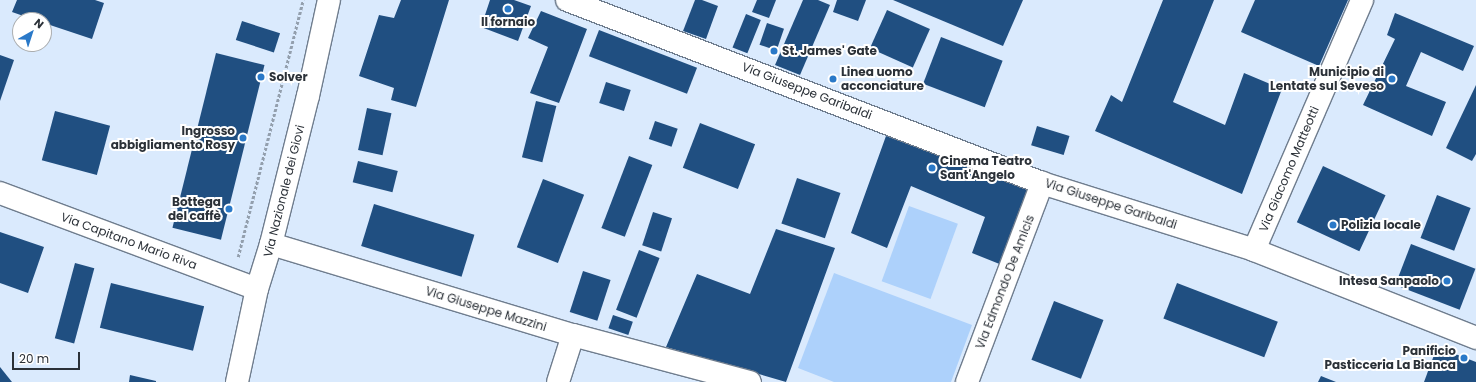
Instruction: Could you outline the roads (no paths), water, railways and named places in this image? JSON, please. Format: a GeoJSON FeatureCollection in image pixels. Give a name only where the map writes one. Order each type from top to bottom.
{"type":"FeatureCollection","features":[{"type":"Feature","properties":{"kind":"street","name":"Via Nazionale dei Giovi"},"geometry":{"type":"LineString","coordinates":[[236,382],[257,289],[271,244],[308,96],[329,0]]}},
{"type":"Feature","properties":{"kind":"street","name":"Via Giuseppe Garibaldi"},"geometry":{"type":"LineString","coordinates":[[567,0],[1042,182],[1254,250],[1476,338]]}},
{"type":"Feature","properties":{"kind":"street","name":"Via Giacomo Matteotti"},"geometry":{"type":"LineString","coordinates":[[1254,250],[1362,0]]}},
{"type":"Feature","properties":{"kind":"street","name":"Via Edmondo De Amicis"},"geometry":{"type":"LineString","coordinates":[[967,382],[1042,182]]}},
{"type":"Feature","properties":{"kind":"street","name":"Via Capitano Mario Riva"},"geometry":{"type":"LineString","coordinates":[[0,193],[257,289]]}},
{"type":"Feature","properties":{"kind":"street","name":"Via Giuseppe Mazzini"},"geometry":{"type":"LineString","coordinates":[[271,244],[573,335],[701,376]]}},
{"type":"Feature","properties":{"kind":"street"},"geometry":{"type":"LineString","coordinates":[[558,382],[573,335]]}},
{"type":"Feature","properties":{"kind":"street"},"geometry":{"type":"LineString","coordinates":[[701,376],[750,382]]}},
{"type":"Feature","properties":{"kind":"place","name":"Il fornaio"},"geometry":{"type":"Point","coordinates":[508,9]}},
{"type":"Feature","properties":{"kind":"place","name":"St. James' Gate"},"geometry":{"type":"Point","coordinates":[774,51]}},
{"type":"Feature","properties":{"kind":"place","name":"Solver"},"geometry":{"type":"Point","coordinates":[261,77]}},
{"type":"Feature","properties":{"kind":"place","name":"Linea uomo acconciature"},"geometry":{"type":"Point","coordinates":[833,79]}},
{"type":"Feature","properties":{"kind":"place","name":"Municipio di Lentate sul Seveso"},"geometry":{"type":"Point","coordinates":[1392,79]}},
{"type":"Feature","properties":{"kind":"place","name":"Ingrosso abbigliamento Rosy"},"geometry":{"type":"Point","coordinates":[243,138]}},
{"type":"Feature","properties":{"kind":"place","name":"Cinema Teatro Sant'Angelo"},"geometry":{"type":"Point","coordinates":[932,168]}},
{"type":"Feature","properties":{"kind":"place","name":"Bottega del caffè"},"geometry":{"type":"Point","coordinates":[229,209]}},
{"type":"Feature","properties":{"kind":"place","name":"Polizia locale"},"geometry":{"type":"Point","coordinates":[1333,225]}},
{"type":"Feature","properties":{"kind":"place","name":"Intesa Sanpaolo"},"geometry":{"type":"Point","coordinates":[1447,281]}},
{"type":"Feature","properties":{"kind":"place","name":"Panificio Pasticceria La Bianca"},"geometry":{"type":"Point","coordinates":[1464,358]}}]}
